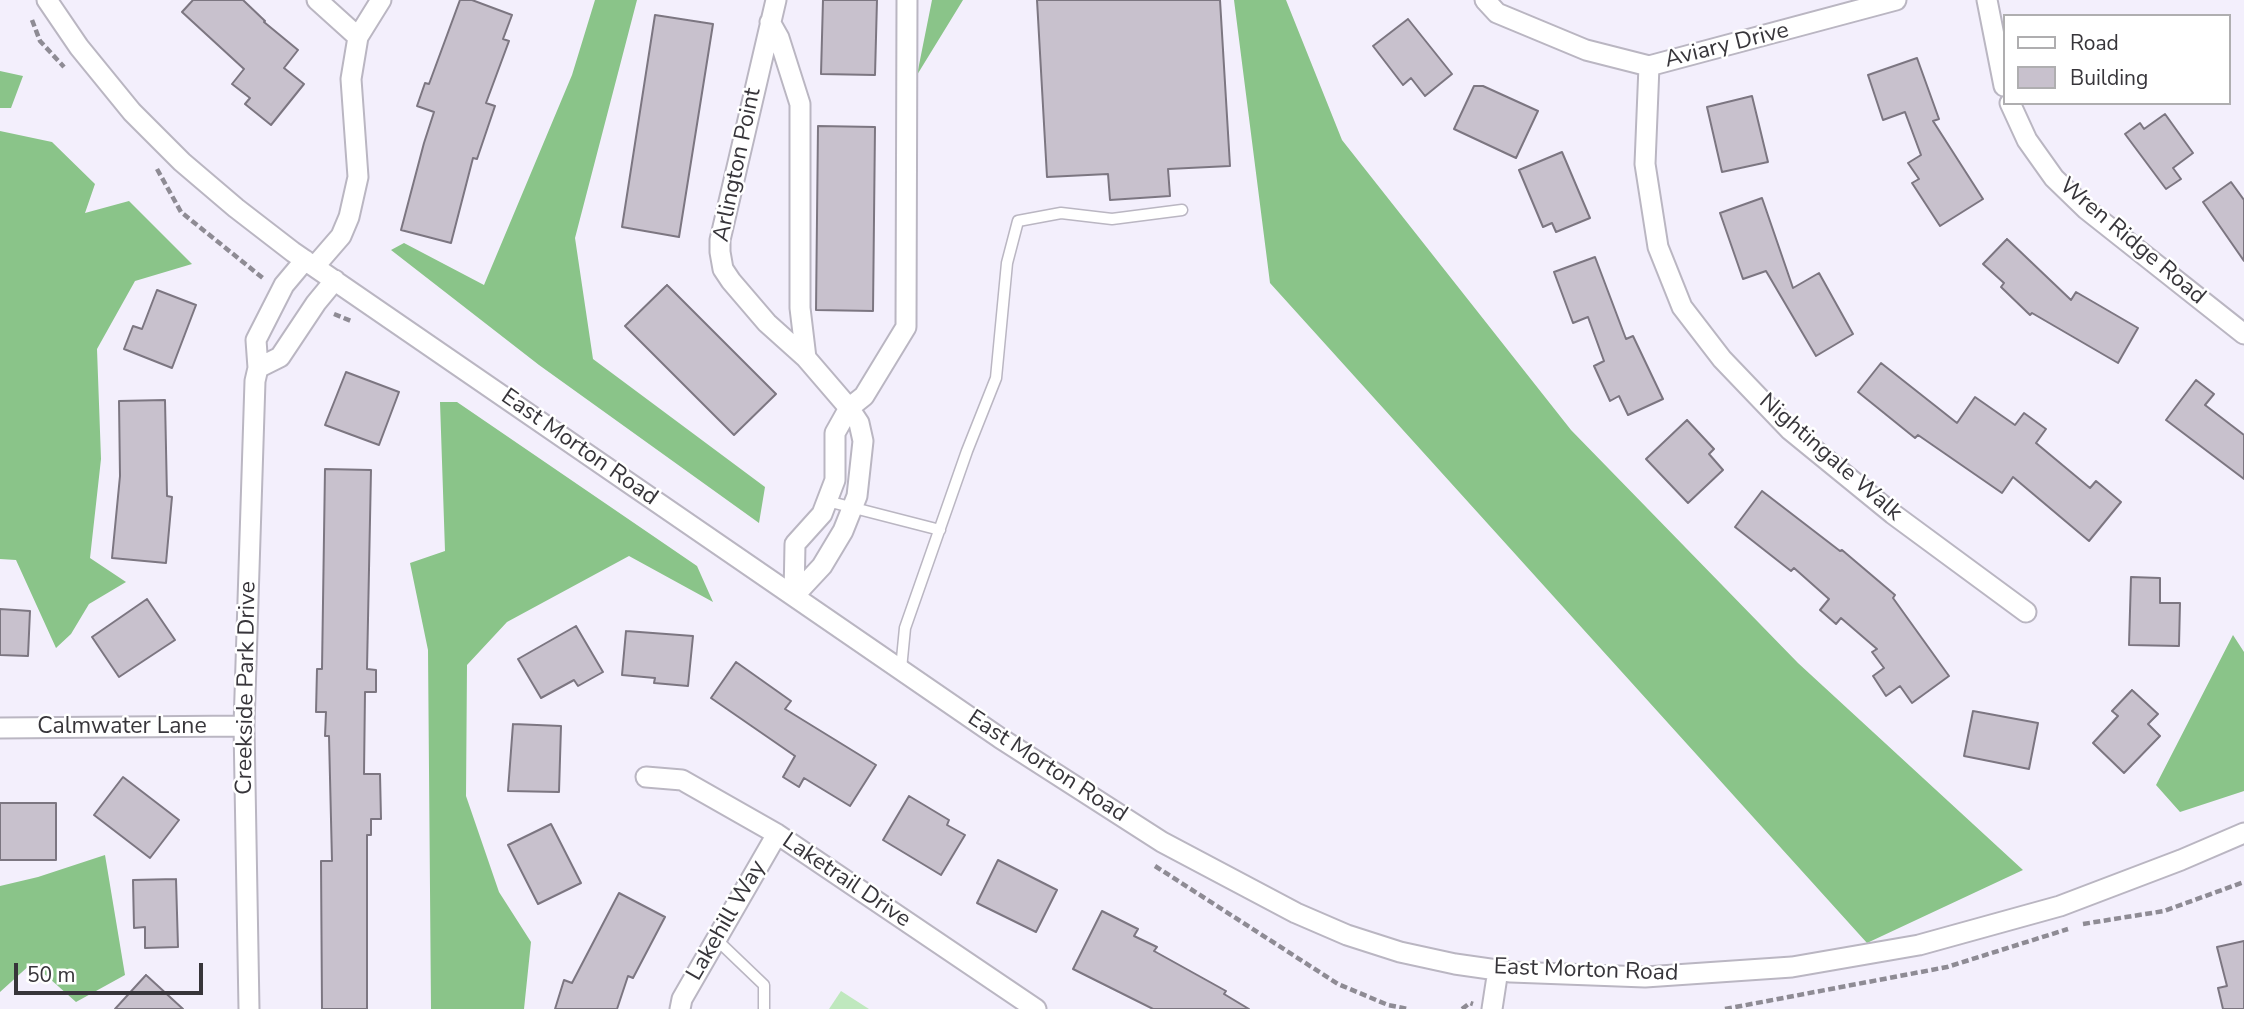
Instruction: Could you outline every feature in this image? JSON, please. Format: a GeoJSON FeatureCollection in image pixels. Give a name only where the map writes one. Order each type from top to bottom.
{"type":"FeatureCollection","features":[{"type":"Feature","properties":{"kind":"street","name":"East Morton Road"},"geometry":{"type":"LineString","coordinates":[[47,0],[79,47],[132,112],[182,162],[236,208],[310,263],[1000,738],[1162,842],[1296,914],[1347,935],[1401,952],[1498,970],[1645,977],[1792,967],[1919,945],[2060,906],[2244,833]]}},
{"type":"Feature","properties":{"kind":"street"},"geometry":{"type":"LineString","coordinates":[[317,0],[358,37]]}},
{"type":"Feature","properties":{"kind":"street","name":"Creekside Park Drive"},"geometry":{"type":"LineString","coordinates":[[248,1009],[244,726],[255,381],[258,368],[256,340],[284,285],[341,236],[349,217],[358,177],[351,79],[358,37],[382,0]]}},
{"type":"Feature","properties":{"kind":"street","name":"Arlington Point"},"geometry":{"type":"LineString","coordinates":[[776,0],[720,240],[723,269],[767,323],[806,358],[849,408],[859,423],[863,441],[857,496],[843,531],[822,566],[794,596]]}},
{"type":"Feature","properties":{"kind":"street"},"geometry":{"type":"LineString","coordinates":[[794,596],[795,544],[822,514],[835,481],[835,433],[849,408],[864,396],[906,327],[907,0]]}},
{"type":"Feature","properties":{"kind":"street","name":"Aviary Drive"},"geometry":{"type":"LineString","coordinates":[[1485,0],[1497,13],[1586,50],[1649,66],[1896,0]]}},
{"type":"Feature","properties":{"kind":"street"},"geometry":{"type":"LineString","coordinates":[[1987,0],[2002,76]]}},
{"type":"Feature","properties":{"kind":"street"},"geometry":{"type":"LineString","coordinates":[[770,22],[779,38],[800,104],[800,308],[806,358]]}},
{"type":"Feature","properties":{"kind":"street","name":"Nightingale Walk"},"geometry":{"type":"LineString","coordinates":[[1649,66],[1645,164],[1658,247],[1682,307],[1722,359],[1790,430],[1893,514],[2026,612]]}},
{"type":"Feature","properties":{"kind":"street","name":"Wren Ridge Road"},"geometry":{"type":"LineString","coordinates":[[2011,105],[2027,140],[2062,186],[2086,209],[2244,334]]}},
{"type":"Feature","properties":{"kind":"street"},"geometry":{"type":"LineString","coordinates":[[258,368],[280,357],[335,280]]}},
{"type":"Feature","properties":{"kind":"street","name":"Calmwater Lane"},"geometry":{"type":"LineString","coordinates":[[0,728],[244,726]]}},
{"type":"Feature","properties":{"kind":"street","name":"Laketrail Drive"},"geometry":{"type":"LineString","coordinates":[[646,777],[682,780],[777,834],[1036,1009]]}},
{"type":"Feature","properties":{"kind":"street","name":"Lakehill Way"},"geometry":{"type":"LineString","coordinates":[[680,1009],[682,999],[777,834]]}},
{"type":"Feature","properties":{"kind":"street"},"geometry":{"type":"LineString","coordinates":[[1492,1009],[1498,970]]}},
{"type":"Feature","properties":{"kind":"lane"},"geometry":{"type":"LineString","coordinates":[[901,670],[905,628],[967,451],[996,378],[1007,262],[1018,221],[1060,213],[1112,219],[1182,210]]}},
{"type":"Feature","properties":{"kind":"lane"},"geometry":{"type":"LineString","coordinates":[[827,500],[940,530]]}},
{"type":"Feature","properties":{"kind":"lane"},"geometry":{"type":"LineString","coordinates":[[717,940],[764,985],[764,1009]]}},
{"type":"Feature","properties":{"kind":"green space"},"geometry":{"type":"Polygon","coordinates":[[[595,0],[637,0],[575,238],[593,359],[765,487],[759,523],[539,365],[391,250],[404,243],[484,285],[572,75],[595,0]]]}},
{"type":"Feature","properties":{"kind":"green space"},"geometry":{"type":"Polygon","coordinates":[[[932,0],[963,0],[917,75],[932,0]]]}},
{"type":"Feature","properties":{"kind":"green space"},"geometry":{"type":"Polygon","coordinates":[[[1234,0],[1286,0],[1342,140],[1571,430],[1798,663],[2023,870],[1867,943],[1270,283],[1234,0]]]}},
{"type":"Feature","properties":{"kind":"green space"},"geometry":{"type":"Polygon","coordinates":[[[0,71],[23,76],[11,108],[0,108],[0,71]]]}},
{"type":"Feature","properties":{"kind":"green space"},"geometry":{"type":"Polygon","coordinates":[[[0,131],[52,142],[95,184],[85,213],[129,201],[192,264],[135,281],[97,349],[101,459],[90,558],[126,582],[89,604],[71,634],[56,648],[16,560],[0,559],[0,131]]]}},
{"type":"Feature","properties":{"kind":"green space"},"geometry":{"type":"Polygon","coordinates":[[[440,402],[457,402],[697,566],[713,602],[629,556],[507,622],[467,665],[466,796],[499,892],[531,942],[524,1009],[431,1009],[428,650],[410,563],[445,551],[440,402]]]}},
{"type":"Feature","properties":{"kind":"green space"},"geometry":{"type":"Polygon","coordinates":[[[2233,635],[2244,652],[2244,791],[2180,812],[2156,785],[2233,635]]]}},
{"type":"Feature","properties":{"kind":"green space"},"geometry":{"type":"Polygon","coordinates":[[[105,855],[125,975],[76,1002],[32,963],[0,992],[0,886],[38,877],[105,855]]]}},
{"type":"Feature","properties":{"kind":"green space"},"geometry":{"type":"Polygon","coordinates":[[[841,991],[869,1009],[829,1009],[841,991]]]}},
{"type":"Feature","properties":{"kind":"building"},"geometry":{"type":"Polygon","coordinates":[[[193,0],[243,0],[264,22],[298,50],[284,68],[304,84],[271,125],[245,104],[250,98],[232,84],[244,69],[182,12],[193,0]]]}},
{"type":"Feature","properties":{"kind":"building"},"geometry":{"type":"Polygon","coordinates":[[[460,0],[472,0],[512,15],[503,39],[509,41],[486,103],[495,106],[477,159],[473,158],[451,243],[401,230],[434,112],[417,106],[425,83],[429,84],[460,0]]]}},
{"type":"Feature","properties":{"kind":"building"},"geometry":{"type":"Polygon","coordinates":[[[823,0],[877,0],[875,75],[821,74],[823,0]]]}},
{"type":"Feature","properties":{"kind":"building"},"geometry":{"type":"Polygon","coordinates":[[[1037,0],[1220,0],[1230,166],[1168,169],[1170,196],[1110,200],[1108,174],[1047,177],[1037,0]]]}},
{"type":"Feature","properties":{"kind":"building"},"geometry":{"type":"Polygon","coordinates":[[[655,15],[713,24],[679,237],[622,227],[655,15]]]}},
{"type":"Feature","properties":{"kind":"building"},"geometry":{"type":"Polygon","coordinates":[[[1408,19],[1452,74],[1425,96],[1411,78],[1403,85],[1373,46],[1408,19]]]}},
{"type":"Feature","properties":{"kind":"building"},"geometry":{"type":"Polygon","coordinates":[[[1917,58],[1939,119],[1933,121],[1983,199],[1940,226],[1912,183],[1919,179],[1908,163],[1921,155],[1905,112],[1883,120],[1868,75],[1917,58]]]}},
{"type":"Feature","properties":{"kind":"building"},"geometry":{"type":"Polygon","coordinates":[[[1474,86],[1483,86],[1538,111],[1516,158],[1454,129],[1474,86]]]}},
{"type":"Feature","properties":{"kind":"building"},"geometry":{"type":"Polygon","coordinates":[[[1752,96],[1768,162],[1722,172],[1707,107],[1752,96]]]}},
{"type":"Feature","properties":{"kind":"building"},"geometry":{"type":"Polygon","coordinates":[[[2165,114],[2193,153],[2173,168],[2181,179],[2166,189],[2125,134],[2140,123],[2144,129],[2165,114]]]}},
{"type":"Feature","properties":{"kind":"building"},"geometry":{"type":"Polygon","coordinates":[[[818,126],[875,127],[873,311],[816,310],[818,126]]]}},
{"type":"Feature","properties":{"kind":"building"},"geometry":{"type":"Polygon","coordinates":[[[1562,152],[1590,218],[1556,232],[1552,223],[1543,227],[1519,170],[1562,152]]]}},
{"type":"Feature","properties":{"kind":"building"},"geometry":{"type":"Polygon","coordinates":[[[2231,182],[2244,200],[2244,261],[2203,202],[2231,182]]]}},
{"type":"Feature","properties":{"kind":"building"},"geometry":{"type":"Polygon","coordinates":[[[1762,198],[1793,288],[1819,273],[1853,334],[1816,356],[1766,271],[1743,279],[1720,213],[1762,198]]]}},
{"type":"Feature","properties":{"kind":"building"},"geometry":{"type":"Polygon","coordinates":[[[2007,239],[2071,300],[2076,292],[2138,328],[2118,363],[2032,313],[2030,315],[2001,287],[2004,283],[1983,264],[2007,239]]]}},
{"type":"Feature","properties":{"kind":"building"},"geometry":{"type":"Polygon","coordinates":[[[1595,257],[1626,339],[1633,336],[1663,399],[1628,415],[1619,396],[1610,401],[1594,366],[1604,361],[1588,317],[1573,323],[1554,272],[1595,257]]]}},
{"type":"Feature","properties":{"kind":"building"},"geometry":{"type":"Polygon","coordinates":[[[667,285],[776,394],[734,435],[625,326],[667,285]]]}},
{"type":"Feature","properties":{"kind":"building"},"geometry":{"type":"Polygon","coordinates":[[[157,290],[196,305],[172,368],[124,349],[133,326],[142,329],[157,290]]]}},
{"type":"Feature","properties":{"kind":"building"},"geometry":{"type":"Polygon","coordinates":[[[1881,363],[1957,423],[1975,397],[2015,425],[2024,413],[2046,429],[2036,443],[2090,488],[2096,481],[2121,502],[2089,541],[2013,477],[2002,493],[1918,435],[1915,438],[1858,392],[1881,363]]]}},
{"type":"Feature","properties":{"kind":"building"},"geometry":{"type":"Polygon","coordinates":[[[346,372],[399,392],[379,445],[325,425],[346,372]]]}},
{"type":"Feature","properties":{"kind":"building"},"geometry":{"type":"Polygon","coordinates":[[[2196,380],[2214,394],[2205,405],[2244,435],[2244,479],[2166,420],[2196,380]]]}},
{"type":"Feature","properties":{"kind":"building"},"geometry":{"type":"Polygon","coordinates":[[[165,400],[167,496],[172,497],[166,563],[112,558],[120,476],[119,401],[165,400]]]}},
{"type":"Feature","properties":{"kind":"building"},"geometry":{"type":"Polygon","coordinates":[[[1687,420],[1714,449],[1709,454],[1723,470],[1688,503],[1646,459],[1687,420]]]}},
{"type":"Feature","properties":{"kind":"building"},"geometry":{"type":"Polygon","coordinates":[[[325,469],[371,470],[367,669],[376,670],[376,692],[365,692],[364,774],[380,774],[381,819],[371,819],[371,835],[367,835],[367,1009],[322,1009],[321,861],[332,861],[329,736],[325,736],[326,712],[316,712],[317,669],[322,669],[325,469]]]}},
{"type":"Feature","properties":{"kind":"building"},"geometry":{"type":"Polygon","coordinates":[[[1762,491],[1842,550],[1895,595],[1893,598],[1949,676],[1912,703],[1900,686],[1886,696],[1873,676],[1884,668],[1872,652],[1877,649],[1841,618],[1836,624],[1820,610],[1829,599],[1794,568],[1791,571],[1735,527],[1762,491]]]}},
{"type":"Feature","properties":{"kind":"building"},"geometry":{"type":"Polygon","coordinates":[[[2131,577],[2160,578],[2160,603],[2180,603],[2179,646],[2129,645],[2131,577]]]}},
{"type":"Feature","properties":{"kind":"building"},"geometry":{"type":"Polygon","coordinates":[[[147,599],[175,640],[119,677],[92,637],[147,599]]]}},
{"type":"Feature","properties":{"kind":"building"},"geometry":{"type":"Polygon","coordinates":[[[0,609],[30,611],[28,656],[0,655],[0,609]]]}},
{"type":"Feature","properties":{"kind":"building"},"geometry":{"type":"Polygon","coordinates":[[[576,626],[603,672],[578,686],[574,680],[541,698],[518,659],[576,626]]]}},
{"type":"Feature","properties":{"kind":"building"},"geometry":{"type":"Polygon","coordinates":[[[626,631],[693,636],[688,686],[654,683],[655,678],[622,675],[626,631]]]}},
{"type":"Feature","properties":{"kind":"building"},"geometry":{"type":"Polygon","coordinates":[[[736,662],[791,701],[785,709],[876,765],[850,806],[804,778],[799,787],[783,777],[795,756],[711,698],[736,662]]]}},
{"type":"Feature","properties":{"kind":"building"},"geometry":{"type":"Polygon","coordinates":[[[2132,690],[2158,714],[2148,724],[2160,736],[2124,773],[2093,743],[2118,716],[2112,711],[2132,690]]]}},
{"type":"Feature","properties":{"kind":"building"},"geometry":{"type":"Polygon","coordinates":[[[1973,711],[2038,723],[2029,769],[1964,756],[1973,711]]]}},
{"type":"Feature","properties":{"kind":"building"},"geometry":{"type":"Polygon","coordinates":[[[513,724],[561,726],[559,792],[508,791],[513,724]]]}},
{"type":"Feature","properties":{"kind":"building"},"geometry":{"type":"Polygon","coordinates":[[[123,777],[179,820],[150,858],[94,815],[123,777]]]}},
{"type":"Feature","properties":{"kind":"building"},"geometry":{"type":"Polygon","coordinates":[[[909,796],[949,820],[947,825],[965,835],[941,875],[883,840],[909,796]]]}},
{"type":"Feature","properties":{"kind":"building"},"geometry":{"type":"Polygon","coordinates":[[[0,803],[56,803],[56,860],[0,860],[0,803]]]}},
{"type":"Feature","properties":{"kind":"building"},"geometry":{"type":"Polygon","coordinates":[[[551,824],[581,883],[538,904],[508,845],[551,824]]]}},
{"type":"Feature","properties":{"kind":"building"},"geometry":{"type":"Polygon","coordinates":[[[998,860],[1057,890],[1036,932],[977,903],[998,860]]]}},
{"type":"Feature","properties":{"kind":"building"},"geometry":{"type":"Polygon","coordinates":[[[176,879],[178,947],[145,948],[145,927],[134,928],[133,880],[176,879]]]}},
{"type":"Feature","properties":{"kind":"building"},"geometry":{"type":"Polygon","coordinates":[[[619,893],[665,917],[633,978],[628,976],[617,1009],[555,1009],[564,980],[572,983],[619,893]]]}},
{"type":"Feature","properties":{"kind":"building"},"geometry":{"type":"Polygon","coordinates":[[[1102,911],[1138,929],[1134,936],[1157,947],[1154,951],[1226,991],[1224,994],[1249,1009],[1153,1009],[1073,969],[1102,911]]]}},
{"type":"Feature","properties":{"kind":"building"},"geometry":{"type":"Polygon","coordinates":[[[2244,941],[2244,1009],[2223,1009],[2218,988],[2227,986],[2217,947],[2244,941]]]}},
{"type":"Feature","properties":{"kind":"building"},"geometry":{"type":"Polygon","coordinates":[[[146,975],[183,1009],[115,1009],[146,975]]]}}]}
